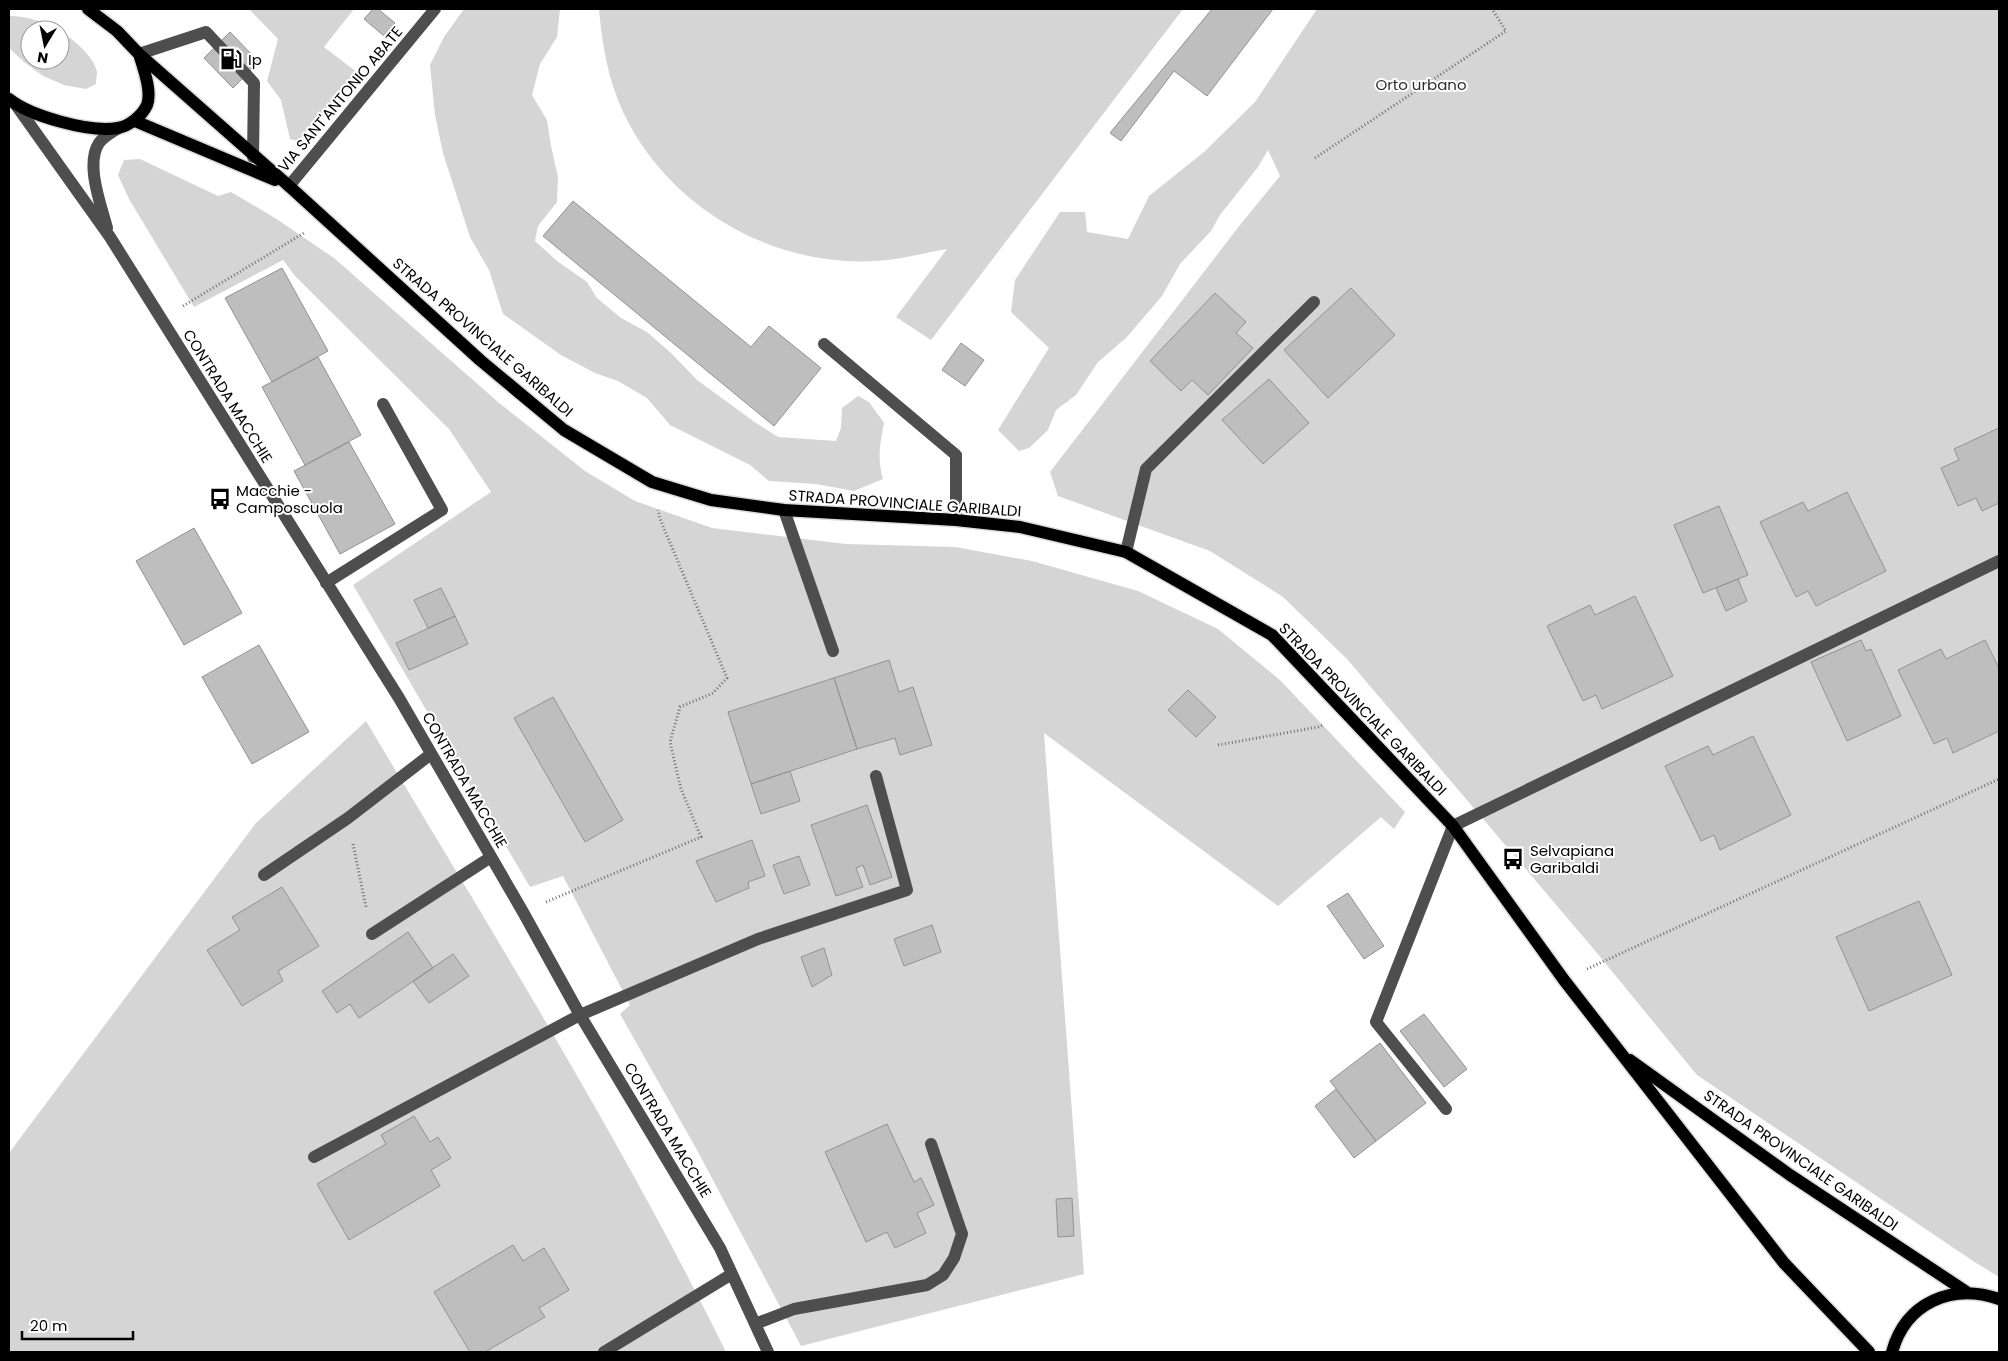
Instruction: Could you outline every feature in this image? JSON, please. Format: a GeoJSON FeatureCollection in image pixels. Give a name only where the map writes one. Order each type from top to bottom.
{"type":"FeatureCollection","features":[{"type":"Feature","properties":{"kind":"main road","name":"STRADA PROVINCIALE GARIBALDI"},"geometry":{"type":"LineString","coordinates":[[88,9],[117,31],[139,54],[289,186],[480,360],[564,430],[652,482],[711,500],[784,510],[956,520],[1020,527],[1126,552],[1272,635],[1453,826],[1564,980],[1784,1263],[1869,1352]]}},
{"type":"Feature","properties":{"kind":"main road"},"geometry":{"type":"LineString","coordinates":[[12,102],[50,118],[84,127],[118,128],[135,121],[147,105],[148,80],[139,54]]}},
{"type":"Feature","properties":{"kind":"main road","name":"STRADA PROVINCIALE GARIBALDI"},"geometry":{"type":"LineString","coordinates":[[135,121],[289,186]]}},
{"type":"Feature","properties":{"kind":"main road","name":"STRADA PROVINCIALE GARIBALDI"},"geometry":{"type":"LineString","coordinates":[[1618,1051],[1790,1175],[1968,1292]]}},
{"type":"Feature","properties":{"kind":"main road"},"geometry":{"type":"LineString","coordinates":[[1892,1352],[1902,1329],[1911,1316],[1937,1299],[1952,1294],[1968,1292],[1985,1294],[1999,1299]]}},
{"type":"Feature","properties":{"kind":"street","name":"VIA SANT'ANTONIO ABATE"},"geometry":{"type":"LineString","coordinates":[[289,186],[435,9]]}},
{"type":"Feature","properties":{"kind":"street"},"geometry":{"type":"LineString","coordinates":[[139,54],[206,32],[254,83],[254,157]]}},
{"type":"Feature","properties":{"kind":"street","name":"CONTRADA MACCHIE"},"geometry":{"type":"LineString","coordinates":[[12,102],[110,237],[431,754],[492,857],[580,1016],[720,1248],[768,1352]]}},
{"type":"Feature","properties":{"kind":"street","name":"CONTRADA MACCHIE"},"geometry":{"type":"LineString","coordinates":[[110,237],[94,183],[94,159],[99,142],[118,128]]}},
{"type":"Feature","properties":{"kind":"street"},"geometry":{"type":"LineString","coordinates":[[1126,552],[1146,470],[1314,302]]}},
{"type":"Feature","properties":{"kind":"street"},"geometry":{"type":"LineString","coordinates":[[824,344],[956,455],[956,520]]}},
{"type":"Feature","properties":{"kind":"street"},"geometry":{"type":"LineString","coordinates":[[326,583],[442,510],[383,404]]}},
{"type":"Feature","properties":{"kind":"street"},"geometry":{"type":"LineString","coordinates":[[784,510],[833,651]]}},
{"type":"Feature","properties":{"kind":"street"},"geometry":{"type":"LineString","coordinates":[[1446,1109],[1376,1022],[1453,826],[1999,561]]}},
{"type":"Feature","properties":{"kind":"street"},"geometry":{"type":"LineString","coordinates":[[264,875],[348,818],[431,754]]}},
{"type":"Feature","properties":{"kind":"street"},"geometry":{"type":"LineString","coordinates":[[314,1157],[580,1016],[758,939],[907,890],[876,776]]}},
{"type":"Feature","properties":{"kind":"street"},"geometry":{"type":"LineString","coordinates":[[372,934],[492,857]]}},
{"type":"Feature","properties":{"kind":"street"},"geometry":{"type":"LineString","coordinates":[[755,1324],[794,1310],[927,1285],[943,1275],[954,1258],[962,1234],[930,1144]]}},
{"type":"Feature","properties":{"kind":"street"},"geometry":{"type":"LineString","coordinates":[[604,1352],[732,1274]]}},
{"type":"Feature","properties":{"kind":"path"},"geometry":{"type":"LineString","coordinates":[[1315,158],[1506,31],[1492,9]]}},
{"type":"Feature","properties":{"kind":"path"},"geometry":{"type":"LineString","coordinates":[[161,320],[325,220]]}},
{"type":"Feature","properties":{"kind":"path"},"geometry":{"type":"LineString","coordinates":[[523,912],[701,837],[681,790],[670,742],[680,707],[713,692],[727,678],[660,519],[652,482]]}},
{"type":"Feature","properties":{"kind":"path"},"geometry":{"type":"LineString","coordinates":[[1218,745],[1318,727],[1346,713]]}},
{"type":"Feature","properties":{"kind":"path"},"geometry":{"type":"LineString","coordinates":[[1564,980],[1999,779]]}},
{"type":"Feature","properties":{"kind":"path"},"geometry":{"type":"LineString","coordinates":[[348,818],[372,934]]}},
{"type":"Feature","properties":{"kind":"green space"},"geometry":{"type":"Polygon","coordinates":[[[249,9],[354,9],[324,47],[358,73],[298,141],[290,139],[281,100],[267,81],[278,39],[249,9]]]}},
{"type":"Feature","properties":{"kind":"green space"},"geometry":{"type":"Polygon","coordinates":[[[464,9],[560,9],[557,37],[540,64],[532,95],[547,120],[558,177],[557,202],[538,226],[535,241],[557,261],[587,282],[597,298],[621,318],[647,332],[697,380],[778,437],[836,441],[841,428],[842,408],[858,396],[869,402],[884,423],[880,444],[883,479],[854,491],[816,484],[769,481],[750,465],[670,425],[647,398],[618,381],[595,373],[561,355],[503,314],[489,270],[470,237],[443,153],[435,115],[430,65],[444,37],[464,9]]]}},
{"type":"Feature","properties":{"kind":"green space"},"geometry":{"type":"Polygon","coordinates":[[[599,9],[1183,9],[931,340],[896,317],[947,249],[903,258],[876,261],[837,260],[798,254],[762,242],[727,224],[695,202],[667,176],[642,146],[623,112],[613,87],[606,61],[599,9]]]}},
{"type":"Feature","properties":{"kind":"green space","name":"Orto urbano"},"geometry":{"type":"Polygon","coordinates":[[[1317,9],[1999,9],[1999,1277],[1697,1075],[1592,947],[1347,659],[1283,597],[1210,551],[1058,496],[1050,472],[1240,225],[1280,176],[1268,150],[1258,167],[1220,215],[1211,231],[1180,264],[1162,296],[1126,338],[1098,362],[1076,395],[1056,410],[1048,430],[1029,448],[1019,451],[998,430],[1049,348],[1011,312],[1015,280],[1060,212],[1085,212],[1087,232],[1128,239],[1149,196],[1204,152],[1255,102],[1317,9]]]}},
{"type":"Feature","properties":{"kind":"green space"},"geometry":{"type":"Polygon","coordinates":[[[9,16],[34,20],[20,20],[20,58],[9,48],[9,16]]]}},
{"type":"Feature","properties":{"kind":"green space"},"geometry":{"type":"Polygon","coordinates":[[[70,38],[92,60],[97,72],[96,84],[86,89],[64,85],[43,76],[35,70],[70,70],[70,38]]]}},
{"type":"Feature","properties":{"kind":"green space"},"geometry":{"type":"Polygon","coordinates":[[[140,159],[218,196],[231,192],[275,218],[334,258],[498,402],[585,471],[635,501],[712,528],[846,544],[955,547],[1032,561],[1138,591],[1218,629],[1280,680],[1405,812],[1394,829],[1381,817],[1278,906],[1044,733],[1084,1274],[801,1346],[697,1150],[620,1014],[630,1005],[563,876],[530,887],[353,585],[491,492],[449,429],[295,276],[283,260],[194,307],[129,199],[118,175],[124,160],[140,159]]]}},
{"type":"Feature","properties":{"kind":"green space"},"geometry":{"type":"Polygon","coordinates":[[[366,721],[598,1112],[685,1271],[726,1352],[9,1352],[9,1153],[256,823],[366,721]]]}},
{"type":"Feature","properties":{"kind":"building"},"geometry":{"type":"Polygon","coordinates":[[[373,9],[378,9],[395,23],[384,36],[364,19],[373,9]]]}},
{"type":"Feature","properties":{"kind":"building"},"geometry":{"type":"Polygon","coordinates":[[[1212,9],[1273,9],[1207,96],[1174,71],[1121,141],[1110,133],[1212,9]]]}},
{"type":"Feature","properties":{"kind":"building"},"geometry":{"type":"Polygon","coordinates":[[[230,32],[259,62],[233,88],[204,58],[230,32]]]}},
{"type":"Feature","properties":{"kind":"building"},"geometry":{"type":"Polygon","coordinates":[[[573,201],[751,347],[769,326],[821,368],[774,426],[543,236],[573,201]]]}},
{"type":"Feature","properties":{"kind":"building"},"geometry":{"type":"Polygon","coordinates":[[[282,268],[328,351],[272,382],[225,298],[282,268]]]}},
{"type":"Feature","properties":{"kind":"building"},"geometry":{"type":"Polygon","coordinates":[[[1351,288],[1395,335],[1328,398],[1284,350],[1351,288]]]}},
{"type":"Feature","properties":{"kind":"building"},"geometry":{"type":"Polygon","coordinates":[[[1215,293],[1246,322],[1236,333],[1253,348],[1208,395],[1192,380],[1181,391],[1150,361],[1215,293]]]}},
{"type":"Feature","properties":{"kind":"building"},"geometry":{"type":"Polygon","coordinates":[[[961,343],[984,360],[965,386],[942,370],[961,343]]]}},
{"type":"Feature","properties":{"kind":"building"},"geometry":{"type":"Polygon","coordinates":[[[318,357],[361,435],[305,465],[262,387],[318,357]]]}},
{"type":"Feature","properties":{"kind":"building"},"geometry":{"type":"Polygon","coordinates":[[[1269,379],[1309,423],[1263,464],[1222,420],[1269,379]]]}},
{"type":"Feature","properties":{"kind":"building"},"geometry":{"type":"Polygon","coordinates":[[[1999,428],[1999,503],[1982,511],[1976,498],[1958,506],[1941,468],[1959,460],[1954,449],[1999,428]]]}},
{"type":"Feature","properties":{"kind":"building"},"geometry":{"type":"Polygon","coordinates":[[[349,442],[395,524],[340,554],[294,471],[349,442]]]}},
{"type":"Feature","properties":{"kind":"building"},"geometry":{"type":"Polygon","coordinates":[[[1847,492],[1886,571],[1816,606],[1808,591],[1796,597],[1760,522],[1803,502],[1808,511],[1847,492]]]}},
{"type":"Feature","properties":{"kind":"building"},"geometry":{"type":"Polygon","coordinates":[[[1719,506],[1748,575],[1703,593],[1674,525],[1719,506]]]}},
{"type":"Feature","properties":{"kind":"building"},"geometry":{"type":"Polygon","coordinates":[[[194,528],[242,613],[184,645],[136,561],[194,528]]]}},
{"type":"Feature","properties":{"kind":"building"},"geometry":{"type":"Polygon","coordinates":[[[1738,579],[1747,601],[1726,611],[1716,588],[1738,579]]]}},
{"type":"Feature","properties":{"kind":"building"},"geometry":{"type":"Polygon","coordinates":[[[441,588],[455,616],[428,628],[414,600],[441,588]]]}},
{"type":"Feature","properties":{"kind":"building"},"geometry":{"type":"Polygon","coordinates":[[[1635,596],[1673,676],[1602,709],[1596,695],[1583,701],[1547,626],[1590,605],[1595,615],[1635,596]]]}},
{"type":"Feature","properties":{"kind":"building"},"geometry":{"type":"Polygon","coordinates":[[[455,616],[468,644],[409,670],[396,643],[455,616]]]}},
{"type":"Feature","properties":{"kind":"building"},"geometry":{"type":"Polygon","coordinates":[[[1861,640],[1866,651],[1871,649],[1901,716],[1847,741],[1811,662],[1861,640]]]}},
{"type":"Feature","properties":{"kind":"building"},"geometry":{"type":"Polygon","coordinates":[[[1985,640],[1999,668],[1999,731],[1953,753],[1947,738],[1934,744],[1898,670],[1941,649],[1946,659],[1985,640]]]}},
{"type":"Feature","properties":{"kind":"building"},"geometry":{"type":"Polygon","coordinates":[[[259,645],[309,732],[252,764],[202,677],[259,645]]]}},
{"type":"Feature","properties":{"kind":"building"},"geometry":{"type":"Polygon","coordinates":[[[889,660],[899,692],[913,687],[932,745],[900,755],[895,738],[857,749],[834,678],[889,660]]]}},
{"type":"Feature","properties":{"kind":"building"},"geometry":{"type":"Polygon","coordinates":[[[834,678],[857,749],[751,784],[728,712],[834,678]]]}},
{"type":"Feature","properties":{"kind":"building"},"geometry":{"type":"Polygon","coordinates":[[[1188,690],[1216,717],[1196,737],[1168,710],[1188,690]]]}},
{"type":"Feature","properties":{"kind":"building"},"geometry":{"type":"Polygon","coordinates":[[[553,697],[623,820],[585,842],[514,718],[553,697]]]}},
{"type":"Feature","properties":{"kind":"building"},"geometry":{"type":"Polygon","coordinates":[[[1753,736],[1791,815],[1720,850],[1714,835],[1701,841],[1665,766],[1708,746],[1713,755],[1753,736]]]}},
{"type":"Feature","properties":{"kind":"building"},"geometry":{"type":"Polygon","coordinates":[[[790,771],[800,801],[761,814],[751,784],[790,771]]]}},
{"type":"Feature","properties":{"kind":"building"},"geometry":{"type":"Polygon","coordinates":[[[867,805],[892,877],[870,885],[863,865],[856,868],[863,887],[836,896],[811,825],[867,805]]]}},
{"type":"Feature","properties":{"kind":"building"},"geometry":{"type":"Polygon","coordinates":[[[752,840],[765,876],[748,882],[749,888],[716,902],[696,861],[752,840]]]}},
{"type":"Feature","properties":{"kind":"building"},"geometry":{"type":"Polygon","coordinates":[[[799,856],[810,885],[784,894],[773,865],[799,856]]]}},
{"type":"Feature","properties":{"kind":"building"},"geometry":{"type":"Polygon","coordinates":[[[282,887],[319,946],[278,971],[283,981],[242,1006],[207,950],[240,930],[232,917],[282,887]]]}},
{"type":"Feature","properties":{"kind":"building"},"geometry":{"type":"Polygon","coordinates":[[[1348,893],[1384,946],[1364,959],[1327,906],[1348,893]]]}},
{"type":"Feature","properties":{"kind":"building"},"geometry":{"type":"Polygon","coordinates":[[[1919,901],[1952,975],[1869,1011],[1836,937],[1919,901]]]}},
{"type":"Feature","properties":{"kind":"building"},"geometry":{"type":"Polygon","coordinates":[[[932,925],[941,952],[904,966],[894,939],[932,925]]]}},
{"type":"Feature","properties":{"kind":"building"},"geometry":{"type":"Polygon","coordinates":[[[408,932],[433,968],[359,1018],[350,1004],[337,1013],[322,991],[408,932]]]}},
{"type":"Feature","properties":{"kind":"building"},"geometry":{"type":"Polygon","coordinates":[[[824,948],[832,975],[812,987],[801,957],[824,948]]]}},
{"type":"Feature","properties":{"kind":"building"},"geometry":{"type":"Polygon","coordinates":[[[453,954],[469,976],[429,1003],[413,981],[453,954]]]}},
{"type":"Feature","properties":{"kind":"building"},"geometry":{"type":"Polygon","coordinates":[[[1424,1014],[1467,1069],[1444,1087],[1400,1031],[1424,1014]]]}},
{"type":"Feature","properties":{"kind":"building"},"geometry":{"type":"Polygon","coordinates":[[[1380,1043],[1426,1103],[1376,1141],[1330,1081],[1380,1043]]]}},
{"type":"Feature","properties":{"kind":"building"},"geometry":{"type":"Polygon","coordinates":[[[1336,1089],[1376,1141],[1354,1158],[1315,1106],[1336,1089]]]}},
{"type":"Feature","properties":{"kind":"building"},"geometry":{"type":"Polygon","coordinates":[[[414,1116],[430,1142],[438,1137],[451,1158],[431,1170],[440,1186],[349,1240],[317,1184],[386,1144],[381,1135],[414,1116]]]}},
{"type":"Feature","properties":{"kind":"building"},"geometry":{"type":"Polygon","coordinates":[[[887,1124],[914,1182],[921,1178],[934,1205],[917,1213],[926,1233],[895,1248],[887,1232],[866,1242],[825,1152],[887,1124]]]}},
{"type":"Feature","properties":{"kind":"building"},"geometry":{"type":"Polygon","coordinates":[[[1072,1198],[1074,1236],[1058,1237],[1056,1199],[1072,1198]]]}},
{"type":"Feature","properties":{"kind":"building"},"geometry":{"type":"Polygon","coordinates":[[[513,1245],[523,1261],[544,1248],[569,1290],[539,1308],[545,1317],[485,1352],[470,1352],[434,1292],[513,1245]]]}},
{"type":"Feature","properties":{"kind":"place","name":"Ip"},"geometry":{"type":"Point","coordinates":[231,59]}},
{"type":"Feature","properties":{"kind":"place","name":"Macchie - Camposcuola"},"geometry":{"type":"Point","coordinates":[220,499]}},
{"type":"Feature","properties":{"kind":"place","name":"Selvapiana Garibaldi"},"geometry":{"type":"Point","coordinates":[1513,859]}}]}
